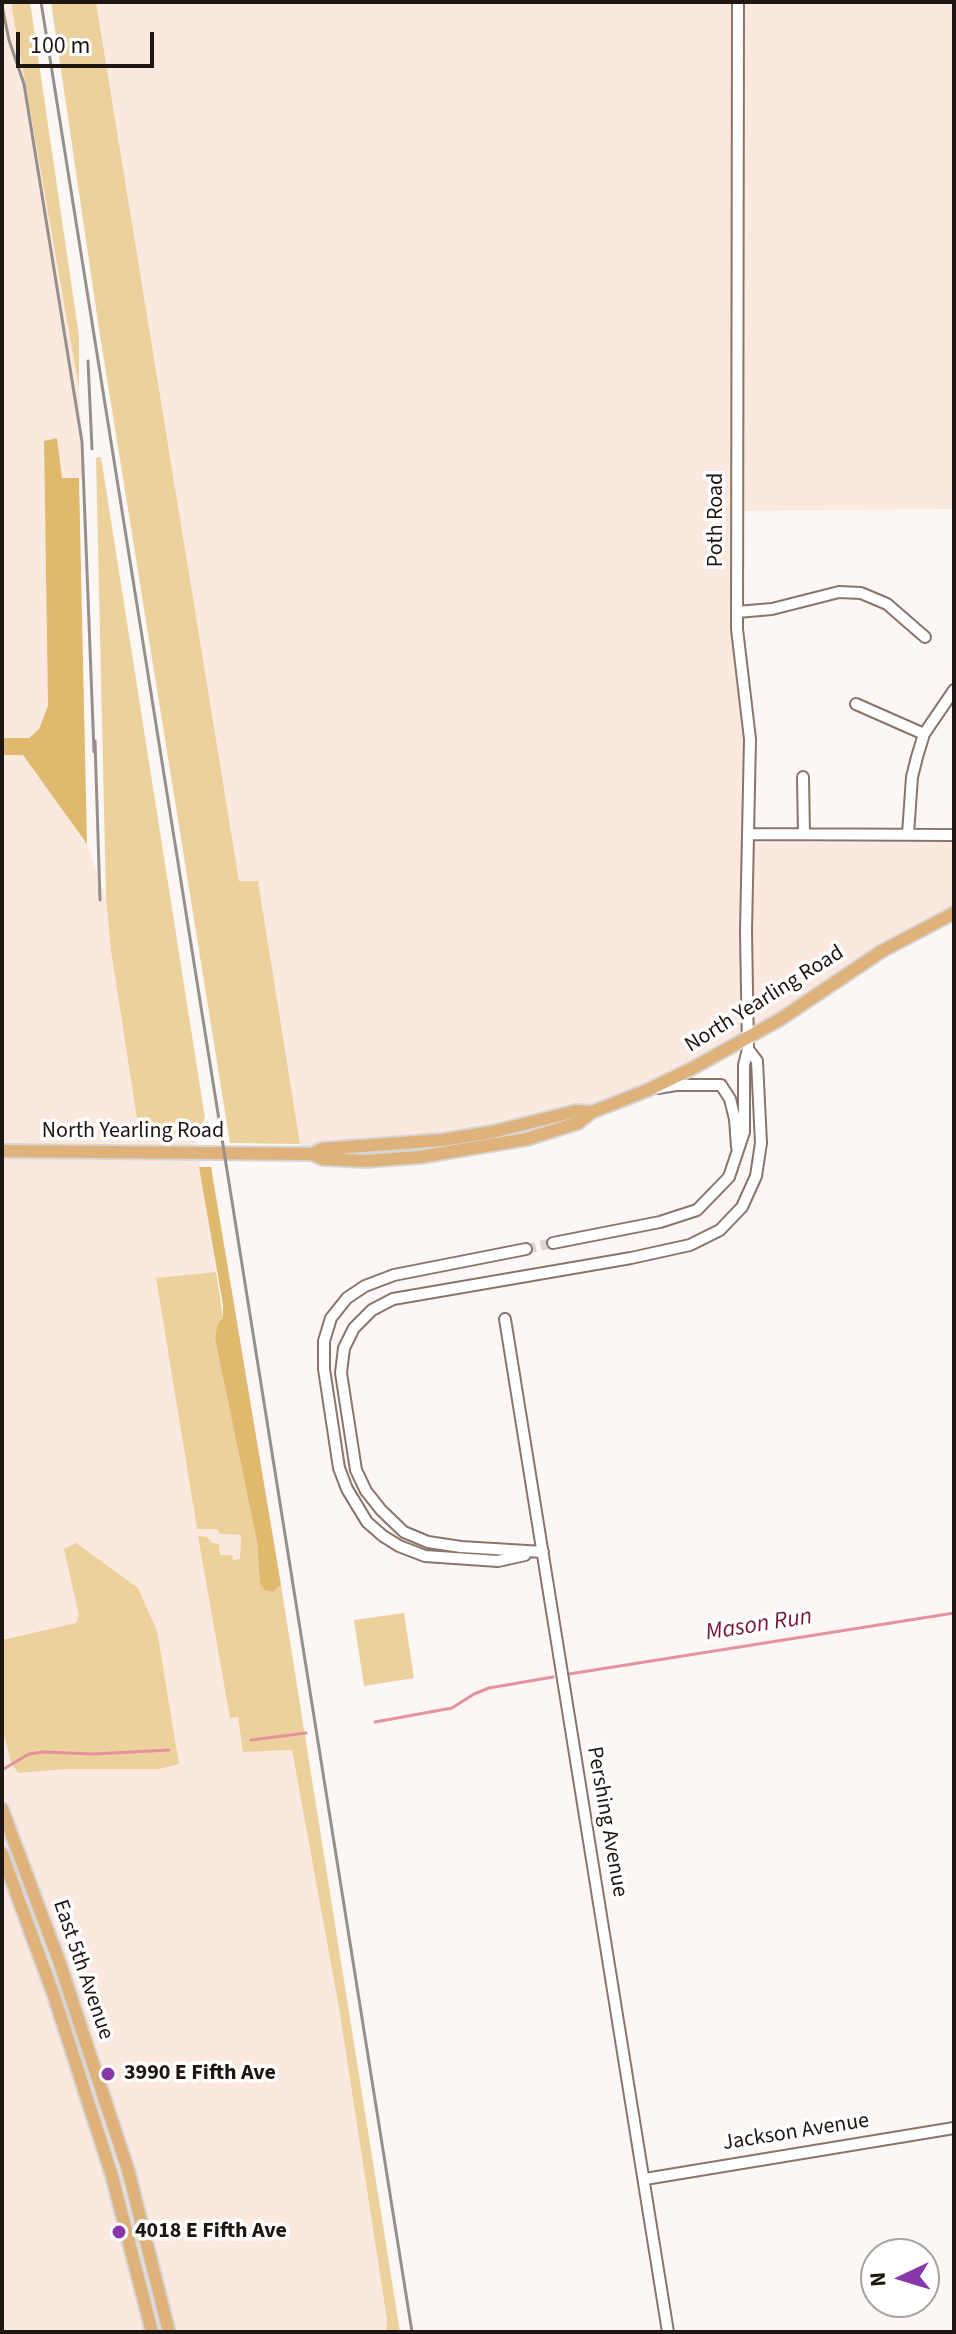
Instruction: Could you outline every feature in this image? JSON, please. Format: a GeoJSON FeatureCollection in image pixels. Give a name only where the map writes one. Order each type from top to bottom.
{"type":"FeatureCollection","features":[{"type":"Feature","properties":{"kind":"main road","name":"North Yearling Road"},"geometry":{"type":"LineString","coordinates":[[2,1151],[312,1154],[323,1159],[366,1161],[465,1151],[559,1129],[747,1044],[882,951],[954,913]]}},
{"type":"Feature","properties":{"kind":"main road","name":"East 5th Avenue"},"geometry":{"type":"LineString","coordinates":[[2,1809],[59,1961],[128,2170],[169,2332]]}},
{"type":"Feature","properties":{"kind":"main road","name":"East 5th Avenue"},"geometry":{"type":"LineString","coordinates":[[2,1854],[54,1996],[108,2165],[152,2332]]}},
{"type":"Feature","properties":{"kind":"street","name":"Poth Road"},"geometry":{"type":"LineString","coordinates":[[738,2],[737,612],[738,646],[750,725],[747,1044]]}},
{"type":"Feature","properties":{"kind":"street"},"geometry":{"type":"LineString","coordinates":[[737,612],[772,609],[839,592],[861,593],[887,604],[925,637]]}},
{"type":"Feature","properties":{"kind":"street"},"geometry":{"type":"LineString","coordinates":[[908,834],[912,777],[924,734],[954,690]]}},
{"type":"Feature","properties":{"kind":"street"},"geometry":{"type":"LineString","coordinates":[[856,704],[924,734]]}},
{"type":"Feature","properties":{"kind":"street"},"geometry":{"type":"LineString","coordinates":[[803,777],[804,834]]}},
{"type":"Feature","properties":{"kind":"street"},"geometry":{"type":"LineString","coordinates":[[749,834],[954,835]]}},
{"type":"Feature","properties":{"kind":"street"},"geometry":{"type":"LineString","coordinates":[[553,1243],[660,1222],[696,1211],[729,1177],[744,1132],[747,1044]]}},
{"type":"Feature","properties":{"kind":"street"},"geometry":{"type":"LineString","coordinates":[[543,1552],[428,1542],[404,1532],[381,1510],[366,1491],[356,1470],[341,1373],[344,1348],[354,1328],[372,1310],[393,1299],[631,1258],[690,1245],[720,1230],[742,1207],[756,1176],[761,1143],[757,1061],[747,1044]]}},
{"type":"Feature","properties":{"kind":"street"},"geometry":{"type":"LineString","coordinates":[[648,1090],[676,1085],[721,1085],[730,1099],[735,1119],[737,1153]]}},
{"type":"Feature","properties":{"kind":"street"},"geometry":{"type":"LineString","coordinates":[[526,1249],[394,1275],[365,1286],[347,1298],[331,1318],[324,1341],[324,1369],[339,1468],[347,1489],[367,1522],[383,1536],[425,1556],[448,1559],[498,1561],[543,1552]]}},
{"type":"Feature","properties":{"kind":"street","name":"Pershing Avenue"},"geometry":{"type":"LineString","coordinates":[[505,1319],[668,2332]]}},
{"type":"Feature","properties":{"kind":"street","name":"Jackson Avenue"},"geometry":{"type":"LineString","coordinates":[[645,2179],[954,2128]]}},
{"type":"Feature","properties":{"kind":"shaded area"},"geometry":{"type":"Polygon","coordinates":[[[2,2],[11,2],[79,389],[84,478],[62,478],[57,438],[44,441],[48,706],[39,729],[29,738],[2,738],[2,2]]]}},
{"type":"Feature","properties":{"kind":"shaded area"},"geometry":{"type":"Polygon","coordinates":[[[11,2],[30,2],[79,336],[79,389],[11,2]]]}},
{"type":"Feature","properties":{"kind":"shaded area"},"geometry":{"type":"Polygon","coordinates":[[[51,2],[96,2],[239,881],[258,881],[300,1144],[230,1143],[99,329],[51,2]]]}},
{"type":"Feature","properties":{"kind":"shaded area"},"geometry":{"type":"Polygon","coordinates":[[[96,2],[954,2],[954,509],[735,511],[735,621],[746,702],[750,843],[954,842],[954,913],[728,1050],[599,1104],[497,1140],[420,1151],[301,1153],[258,882],[239,882],[96,2]]]}},
{"type":"Feature","properties":{"kind":"shaded area"},"geometry":{"type":"Polygon","coordinates":[[[57,438],[62,478],[79,478],[87,844],[23,755],[2,755],[2,738],[29,738],[39,729],[48,706],[44,441],[57,438]]]}},
{"type":"Feature","properties":{"kind":"shaded area"},"geometry":{"type":"Polygon","coordinates":[[[101,457],[205,1118],[196,1137],[147,1133],[137,1119],[111,951],[106,898],[96,458],[101,457]]]}},
{"type":"Feature","properties":{"kind":"shaded area"},"geometry":{"type":"Polygon","coordinates":[[[2,755],[23,755],[87,844],[106,898],[111,951],[137,1119],[148,1133],[196,1137],[216,1272],[156,1279],[197,1529],[219,1529],[219,1534],[241,1535],[240,1560],[233,1560],[231,1718],[238,1717],[244,1752],[292,1749],[339,2008],[387,2320],[386,2332],[2,2332],[2,755]]]}},
{"type":"Feature","properties":{"kind":"shaded area"},"geometry":{"type":"Polygon","coordinates":[[[199,1167],[211,1167],[281,1585],[273,1592],[265,1590],[260,1584],[257,1542],[215,1339],[217,1325],[223,1317],[223,1305],[199,1167]]]}},
{"type":"Feature","properties":{"kind":"shaded area"},"geometry":{"type":"Polygon","coordinates":[[[216,1272],[223,1317],[217,1325],[215,1339],[257,1542],[260,1584],[273,1592],[281,1585],[400,2332],[386,2332],[387,2320],[339,2008],[292,1750],[243,1752],[238,1717],[230,1718],[198,1536],[219,1544],[220,1555],[240,1559],[241,1535],[219,1534],[218,1529],[197,1529],[156,1278],[216,1272]]]}},
{"type":"Feature","properties":{"kind":"shaded area"},"geometry":{"type":"Polygon","coordinates":[[[76,1543],[138,1588],[157,1631],[179,1764],[159,1769],[66,1769],[19,1773],[12,1765],[2,1729],[2,1640],[76,1623],[79,1615],[64,1549],[76,1543]]]}},
{"type":"Feature","properties":{"kind":"shaded area"},"geometry":{"type":"Polygon","coordinates":[[[404,1613],[414,1678],[364,1686],[354,1620],[404,1613]]]}},
{"type":"Feature","properties":{"kind":"waterway","name":"Mason Run"},"geometry":{"type":"LineString","coordinates":[[569,1674],[954,1613]]}},
{"type":"Feature","properties":{"kind":"waterway","name":"Mason Run"},"geometry":{"type":"LineString","coordinates":[[375,1722],[452,1708],[489,1688],[553,1677]]}},
{"type":"Feature","properties":{"kind":"waterway","name":"Mason Run"},"geometry":{"type":"LineString","coordinates":[[251,1740],[306,1733]]}},
{"type":"Feature","properties":{"kind":"waterway","name":"Mason Run"},"geometry":{"type":"LineString","coordinates":[[2,1770],[29,1754],[43,1752],[94,1754],[169,1750]]}},
{"type":"Feature","properties":{"kind":"tunnel"},"geometry":{"type":"LineString","coordinates":[[526,1249],[553,1243]]}},
{"type":"Feature","properties":{"kind":"railway"},"geometry":{"type":"LineString","coordinates":[[41,2],[412,2332]]}},
{"type":"Feature","properties":{"kind":"railway"},"geometry":{"type":"LineString","coordinates":[[2,6],[9,40],[24,84],[82,442],[94,752]]}},
{"type":"Feature","properties":{"kind":"railway"},"geometry":{"type":"LineString","coordinates":[[88,361],[92,449]]}},
{"type":"Feature","properties":{"kind":"railway"},"geometry":{"type":"LineString","coordinates":[[95,741],[100,900]]}},
{"type":"Feature","properties":{"kind":"place","name":"3990 E Fifth Ave"},"geometry":{"type":"Point","coordinates":[108,2074]}},
{"type":"Feature","properties":{"kind":"place","name":"4018 E Fifth Ave"},"geometry":{"type":"Point","coordinates":[119,2232]}}]}
